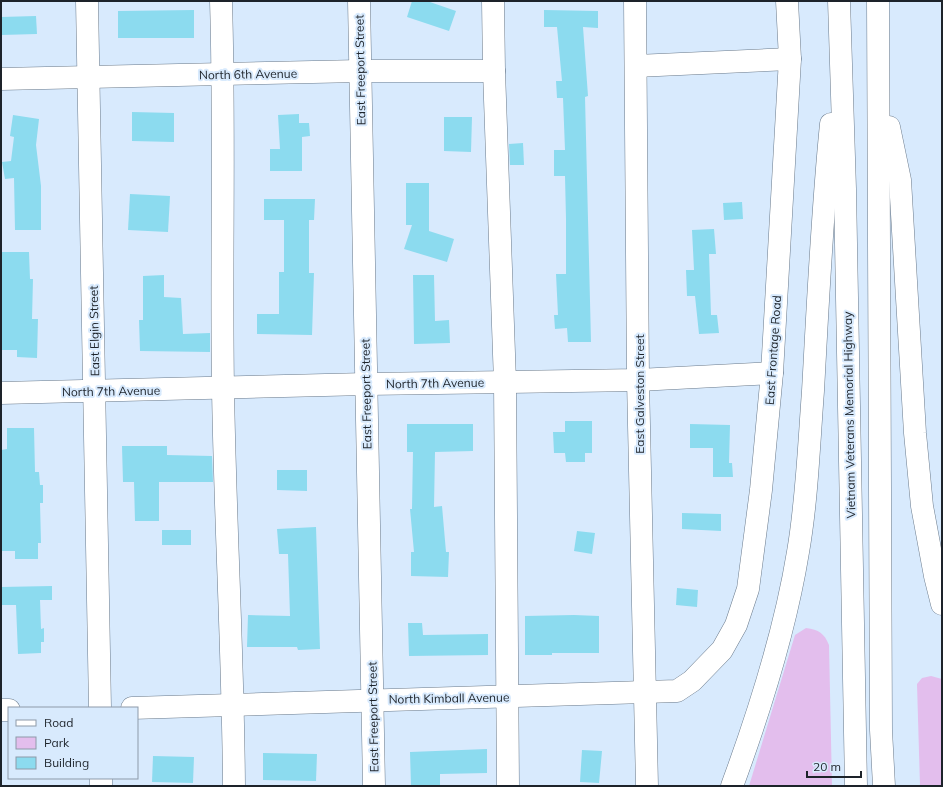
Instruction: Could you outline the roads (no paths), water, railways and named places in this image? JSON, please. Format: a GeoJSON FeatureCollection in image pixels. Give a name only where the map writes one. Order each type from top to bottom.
{"type":"FeatureCollection","features":[{"type":"Feature","properties":{"kind":"main road","name":"East Elgin Street"},"geometry":{"type":"LineString","coordinates":[[87,1],[100,707]]}},
{"type":"Feature","properties":{"kind":"main road"},"geometry":{"type":"LineString","coordinates":[[221,1],[223,74],[223,388],[233,704],[234,786]]}},
{"type":"Feature","properties":{"kind":"main road","name":"East Freeport Street"},"geometry":{"type":"LineString","coordinates":[[359,1],[374,786]]}},
{"type":"Feature","properties":{"kind":"main road"},"geometry":{"type":"LineString","coordinates":[[494,1],[494,71],[505,382],[508,786]]}},
{"type":"Feature","properties":{"kind":"main road","name":"East Galveston Street"},"geometry":{"type":"LineString","coordinates":[[634,1],[636,66],[638,380],[647,786]]}},
{"type":"Feature","properties":{"kind":"main road","name":"East Frontage Road"},"geometry":{"type":"LineString","coordinates":[[692,681],[722,650],[736,625],[748,589],[761,490],[772,373],[790,60],[787,1]]}},
{"type":"Feature","properties":{"kind":"main road"},"geometry":{"type":"LineString","coordinates":[[732,786],[747,747],[779,644],[798,551],[809,445],[825,183],[840,44],[839,1]]}},
{"type":"Feature","properties":{"kind":"main road"},"geometry":{"type":"LineString","coordinates":[[878,1],[881,730],[884,786]]}},
{"type":"Feature","properties":{"kind":"main road","name":"Vietnam Veterans Memorial Highway"},"geometry":{"type":"LineString","coordinates":[[840,44],[845,189],[856,786]]}},
{"type":"Feature","properties":{"kind":"main road"},"geometry":{"type":"LineString","coordinates":[[636,66],[790,60]]}},
{"type":"Feature","properties":{"kind":"main road","name":"North 6th Avenue"},"geometry":{"type":"LineString","coordinates":[[1,79],[360,71],[494,71]]}},
{"type":"Feature","properties":{"kind":"main road"},"geometry":{"type":"LineString","coordinates":[[879,85],[900,180],[914,433],[922,506],[935,576],[942,604]]}},
{"type":"Feature","properties":{"kind":"main road","name":"North 7th Avenue"},"geometry":{"type":"LineString","coordinates":[[1,393],[366,384],[638,380],[772,373]]}},
{"type":"Feature","properties":{"kind":"main road","name":"North Kimball Avenue"},"geometry":{"type":"LineString","coordinates":[[138,708],[372,699],[645,693],[677,691],[692,681]]}}]}
